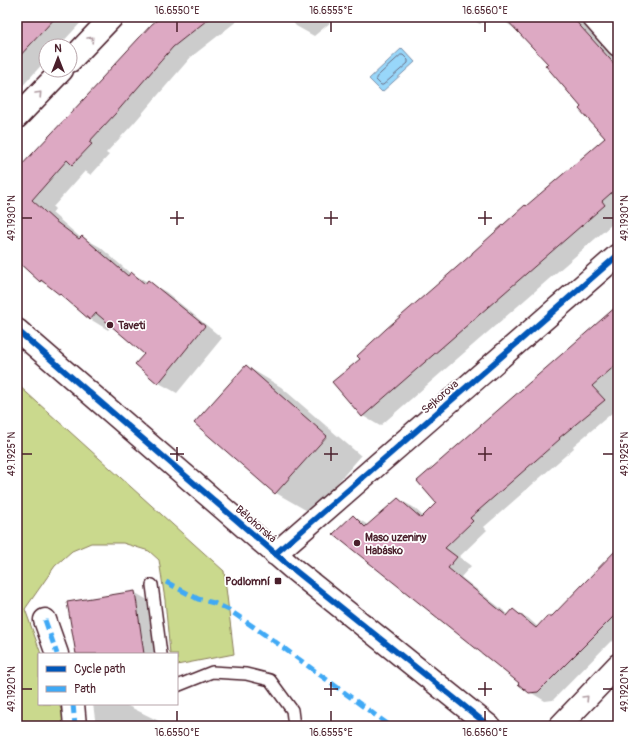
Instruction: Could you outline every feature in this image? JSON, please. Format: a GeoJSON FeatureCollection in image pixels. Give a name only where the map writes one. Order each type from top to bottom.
{"type":"FeatureCollection","features":[{"type":"Feature","properties":{"kind":"street"},"geometry":{"type":"LineString","coordinates":[[78,53],[112,17]]}},
{"type":"Feature","properties":{"kind":"street"},"geometry":{"type":"LineString","coordinates":[[593,17],[618,45]]}},
{"type":"Feature","properties":{"kind":"street"},"geometry":{"type":"LineString","coordinates":[[17,118],[54,78]]}},
{"type":"Feature","properties":{"kind":"street","name":"Sejkorova"},"geometry":{"type":"LineString","coordinates":[[275,554],[618,255]]}},
{"type":"Feature","properties":{"kind":"street","name":"Bělohorská"},"geometry":{"type":"LineString","coordinates":[[17,330],[275,554],[489,726]]}},
{"type":"Feature","properties":{"kind":"street"},"geometry":{"type":"LineString","coordinates":[[45,620],[57,653]]}},
{"type":"Feature","properties":{"kind":"street"},"geometry":{"type":"LineString","coordinates":[[560,726],[618,665]]}},
{"type":"Feature","properties":{"kind":"street"},"geometry":{"type":"LineString","coordinates":[[73,705],[75,726]]}},
{"type":"Feature","properties":{"kind":"lane"},"geometry":{"type":"LineString","coordinates":[[152,585],[161,653]]}},
{"type":"Feature","properties":{"kind":"lane"},"geometry":{"type":"LineString","coordinates":[[178,686],[212,672],[246,674],[270,680],[292,710],[294,726]]}},
{"type":"Feature","properties":{"kind":"green space"},"geometry":{"type":"Polygon","coordinates":[[[17,384],[224,571],[234,654],[178,665],[178,653],[170,653],[165,600],[159,560],[149,551],[123,543],[91,543],[72,551],[55,566],[25,609],[41,653],[38,653],[38,705],[59,705],[66,723],[64,726],[17,726],[17,384]]]}},
{"type":"Feature","properties":{"kind":"water"},"geometry":{"type":"Polygon","coordinates":[[[402,48],[415,62],[382,92],[369,79],[402,48]]]}},
{"type":"Feature","properties":{"kind":"building"},"geometry":{"type":"Polygon","coordinates":[[[17,17],[56,17],[17,59],[17,17]]]}},
{"type":"Feature","properties":{"kind":"building"},"geometry":{"type":"Polygon","coordinates":[[[161,17],[211,17],[173,47],[89,142],[92,144],[72,165],[67,160],[32,200],[55,221],[79,239],[82,236],[128,276],[131,272],[145,284],[148,280],[205,326],[158,384],[135,364],[144,354],[96,313],[90,320],[60,294],[41,280],[40,282],[17,261],[17,170],[102,80],[101,79],[152,24],[161,17]]]}},
{"type":"Feature","properties":{"kind":"building"},"geometry":{"type":"Polygon","coordinates":[[[504,17],[572,17],[618,68],[618,187],[602,201],[605,205],[362,417],[332,382],[360,359],[357,356],[386,329],[472,254],[525,205],[526,206],[605,138],[579,109],[581,107],[545,65],[548,64],[504,17]]]}},
{"type":"Feature","properties":{"kind":"building"},"geometry":{"type":"Polygon","coordinates":[[[618,305],[618,363],[592,386],[605,400],[559,438],[560,439],[470,518],[473,521],[445,548],[457,557],[448,568],[507,616],[513,609],[536,628],[547,616],[552,616],[618,548],[618,612],[538,692],[529,693],[518,684],[519,683],[333,534],[353,515],[365,527],[398,498],[421,518],[436,503],[417,481],[618,305]]]}},
{"type":"Feature","properties":{"kind":"building"},"geometry":{"type":"Polygon","coordinates":[[[246,365],[327,436],[275,494],[194,423],[246,365]]]}},
{"type":"Feature","properties":{"kind":"building"},"geometry":{"type":"Polygon","coordinates":[[[135,591],[144,653],[76,653],[67,602],[135,591]]]}},
{"type":"Feature","properties":{"kind":"marked path"},"geometry":{"type":"LineString","coordinates":[[166,582],[198,599],[214,603],[229,610],[390,726]]}},
{"type":"Feature","properties":{"kind":"marked path"},"geometry":{"type":"LineString","coordinates":[[45,620],[57,653]]}},
{"type":"Feature","properties":{"kind":"marked path"},"geometry":{"type":"LineString","coordinates":[[73,705],[75,726]]}},
{"type":"Feature","properties":{"kind":"cycle path"},"geometry":{"type":"LineString","coordinates":[[275,554],[618,255]]}},
{"type":"Feature","properties":{"kind":"cycle path"},"geometry":{"type":"LineString","coordinates":[[17,330],[292,568],[489,726]]}},
{"type":"Feature","properties":{"kind":"place","name":"Taveti"},"geometry":{"type":"Point","coordinates":[110,325]}},
{"type":"Feature","properties":{"kind":"place","name":"Maso uzeniny Habásko"},"geometry":{"type":"Point","coordinates":[357,543]}},
{"type":"Feature","properties":{"kind":"place","name":"Podlomní"},"geometry":{"type":"Point","coordinates":[278,581]}}]}
